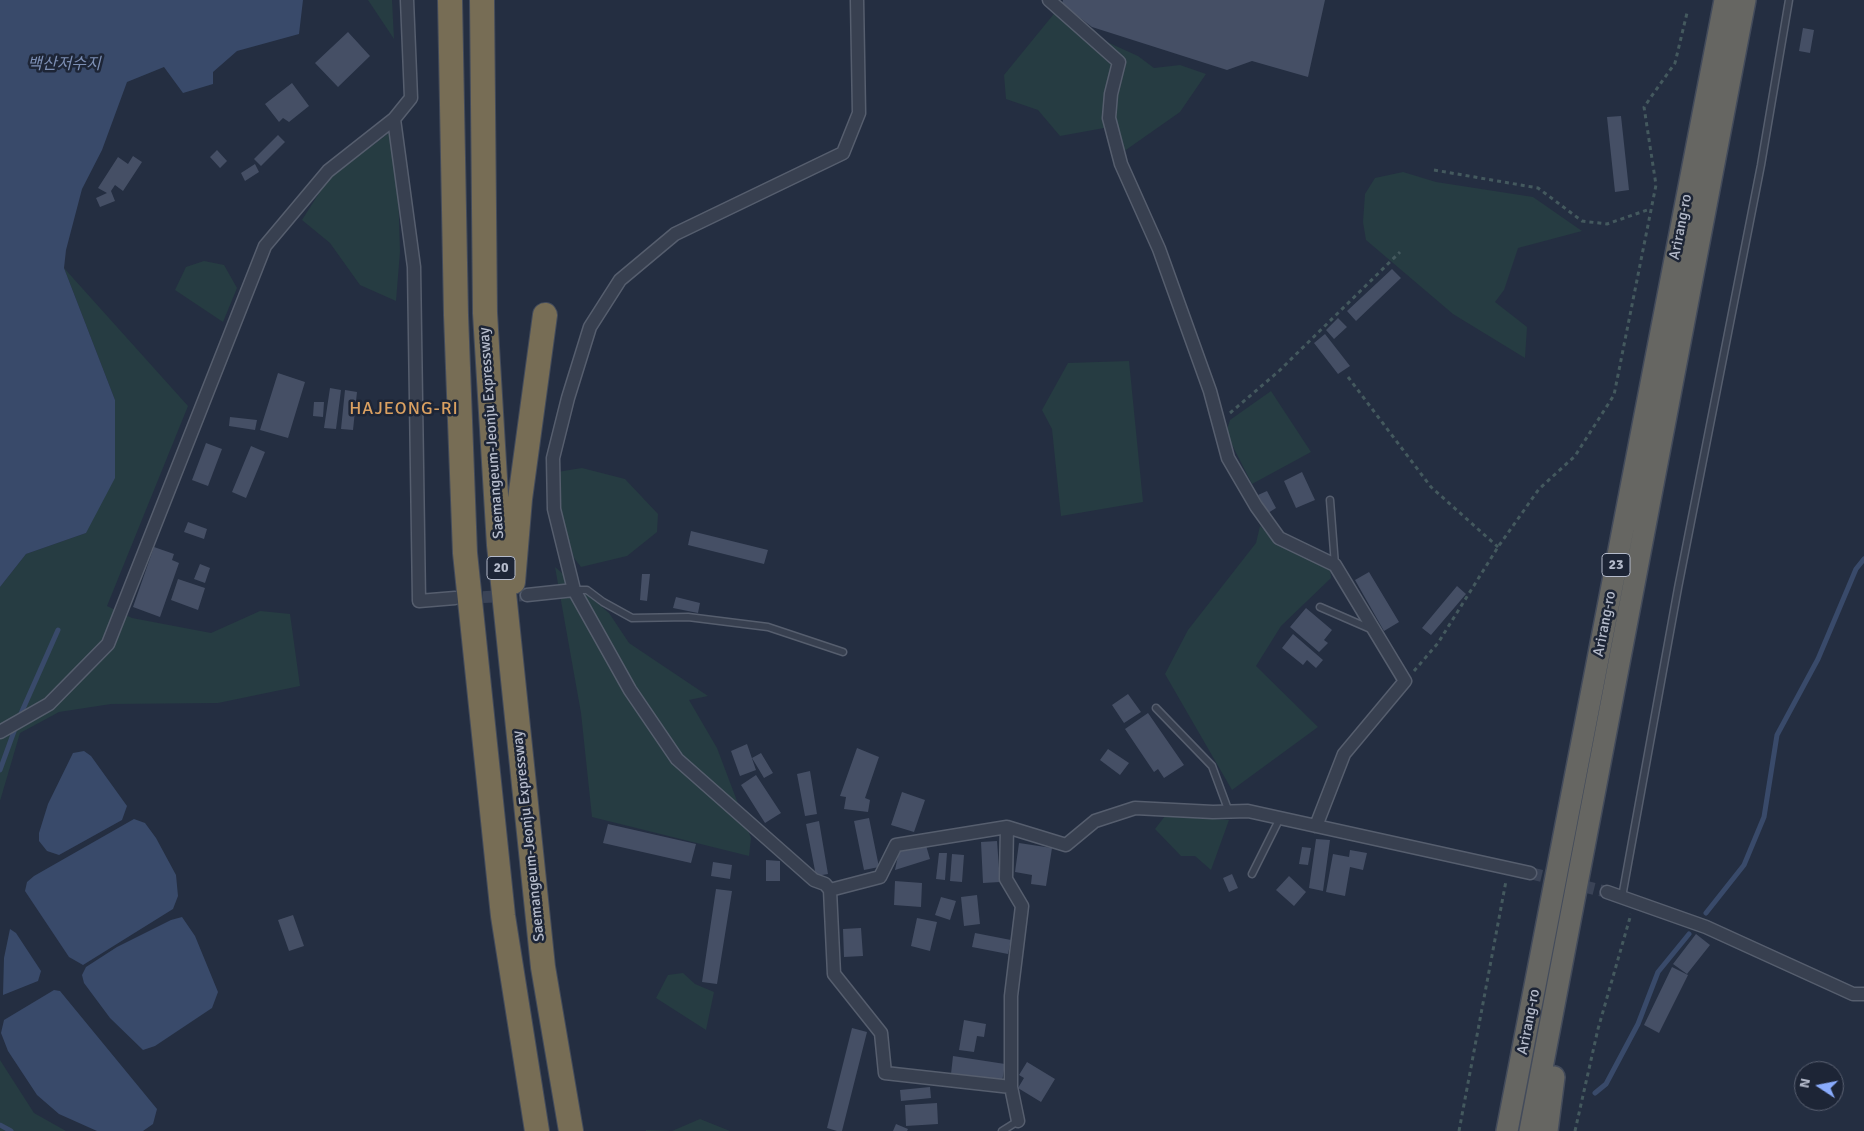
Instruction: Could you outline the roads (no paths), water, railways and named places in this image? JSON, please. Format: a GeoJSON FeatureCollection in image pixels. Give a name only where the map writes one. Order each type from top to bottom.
{"type":"FeatureCollection","features":[{"type":"Feature","properties":{"kind":"highway","name":"Saemangeum-Jeonju Expressway"},"geometry":{"type":"LineString","coordinates":[[450,0],[456,315],[465,553],[503,916],[537,1131]]}},
{"type":"Feature","properties":{"kind":"highway","name":"Saemangeum-Jeonju Expressway"},"geometry":{"type":"LineString","coordinates":[[482,0],[484,313],[499,545],[542,967],[571,1131]]}},
{"type":"Feature","properties":{"kind":"highway","name":"Arirang-ro"},"geometry":{"type":"LineString","coordinates":[[1507,1131],[1725,0]]}},
{"type":"Feature","properties":{"kind":"highway","name":"Arirang-ro"},"geometry":{"type":"LineString","coordinates":[[1530,1131],[1745,0]]}},
{"type":"Feature","properties":{"kind":"highway"},"geometry":{"type":"LineString","coordinates":[[509,642],[520,499],[545,315]]}},
{"type":"Feature","properties":{"kind":"highway"},"geometry":{"type":"LineString","coordinates":[[1545,1054],[1554,1075],[1547,1131]]}},
{"type":"Feature","properties":{"kind":"street"},"geometry":{"type":"LineString","coordinates":[[5,729],[50,704],[108,644],[265,246],[328,171],[394,119],[411,98],[407,0]]}},
{"type":"Feature","properties":{"kind":"street"},"geometry":{"type":"LineString","coordinates":[[857,0],[860,113],[843,153],[675,234],[620,280],[590,327],[568,398],[553,458],[554,509],[574,590],[630,690],[677,759],[814,880],[825,884],[830,890],[834,974],[880,1033],[885,1073],[1010,1087]]}},
{"type":"Feature","properties":{"kind":"street"},"geometry":{"type":"LineString","coordinates":[[1052,1],[1119,62],[1111,94],[1109,118],[1121,164],[1159,249],[1210,391],[1228,458],[1256,506],[1279,538],[1335,565],[1406,681],[1344,754],[1316,826]]}},
{"type":"Feature","properties":{"kind":"street"},"geometry":{"type":"LineString","coordinates":[[394,119],[414,267],[419,601],[455,598]]}},
{"type":"Feature","properties":{"kind":"street"},"geometry":{"type":"LineString","coordinates":[[527,595],[574,590]]}},
{"type":"Feature","properties":{"kind":"street"},"geometry":{"type":"LineString","coordinates":[[830,890],[880,877],[896,845],[1006,827],[1066,845],[1095,821],[1135,808],[1248,811],[1530,874]]}},
{"type":"Feature","properties":{"kind":"street"},"geometry":{"type":"LineString","coordinates":[[1006,827],[1006,879],[1022,906],[1010,996],[1010,1087],[1018,1121]]}},
{"type":"Feature","properties":{"kind":"street"},"geometry":{"type":"LineString","coordinates":[[1607,892],[1706,927],[1853,994],[1864,994]]}},
{"type":"Feature","properties":{"kind":"lane"},"geometry":{"type":"LineString","coordinates":[[1622,897],[1678,588],[1761,165],[1789,0]]}},
{"type":"Feature","properties":{"kind":"lane"},"geometry":{"type":"LineString","coordinates":[[1330,500],[1335,565]]}},
{"type":"Feature","properties":{"kind":"lane"},"geometry":{"type":"LineString","coordinates":[[574,590],[587,590],[603,602],[632,618],[688,617],[768,627],[843,652]]}},
{"type":"Feature","properties":{"kind":"lane"},"geometry":{"type":"LineString","coordinates":[[1320,607],[1374,630]]}},
{"type":"Feature","properties":{"kind":"lane"},"geometry":{"type":"LineString","coordinates":[[1156,708],[1212,766],[1230,812]]}},
{"type":"Feature","properties":{"kind":"lane"},"geometry":{"type":"LineString","coordinates":[[1252,874],[1280,818]]}},
{"type":"Feature","properties":{"kind":"lane"},"geometry":{"type":"LineString","coordinates":[[1002,1131],[1018,1121]]}},
{"type":"Feature","properties":{"kind":"water","name":"백산저수지"},"geometry":{"type":"Polygon","coordinates":[[[0,0],[303,0],[299,34],[237,51],[213,72],[213,84],[183,93],[164,67],[127,82],[102,150],[82,189],[66,250],[64,268],[115,400],[115,478],[86,533],[26,554],[0,587],[0,0]]]}},
{"type":"Feature","properties":{"kind":"water"},"geometry":{"type":"Polygon","coordinates":[[[84,751],[91,756],[127,806],[122,820],[59,855],[47,851],[39,841],[39,833],[48,804],[73,753],[84,751]]]}},
{"type":"Feature","properties":{"kind":"water"},"geometry":{"type":"Polygon","coordinates":[[[134,819],[145,823],[156,838],[176,875],[178,896],[173,909],[83,965],[69,957],[25,891],[27,882],[34,876],[134,819]]]}},
{"type":"Feature","properties":{"kind":"water"},"geometry":{"type":"Polygon","coordinates":[[[182,917],[195,936],[218,992],[212,1008],[155,1046],[143,1050],[110,1018],[84,983],[82,975],[86,967],[117,947],[171,920],[182,917]]]}},
{"type":"Feature","properties":{"kind":"water"},"geometry":{"type":"Polygon","coordinates":[[[10,929],[16,933],[41,971],[38,981],[3,995],[4,958],[10,929]]]}},
{"type":"Feature","properties":{"kind":"water"},"geometry":{"type":"Polygon","coordinates":[[[54,990],[60,991],[157,1109],[153,1124],[143,1131],[97,1131],[59,1114],[37,1095],[8,1051],[1,1033],[4,1020],[54,990]]]}},
{"type":"Feature","properties":{"kind":"waterway"},"geometry":{"type":"LineString","coordinates":[[1706,913],[1744,865],[1764,817],[1777,735],[1818,659],[1856,569],[1864,559]]}},
{"type":"Feature","properties":{"kind":"waterway"},"geometry":{"type":"LineString","coordinates":[[19,718],[58,630]]}},
{"type":"Feature","properties":{"kind":"waterway"},"geometry":{"type":"LineString","coordinates":[[0,770],[16,726]]}},
{"type":"Feature","properties":{"kind":"waterway"},"geometry":{"type":"LineString","coordinates":[[1595,1093],[1606,1084],[1638,1024],[1658,972],[1689,934]]}},
{"type":"Feature","properties":{"kind":"waterway"},"geometry":{"type":"LineString","coordinates":[[0,1125],[11,1131]]}},
{"type":"Feature","properties":{"kind":"tunnel"},"geometry":{"type":"LineString","coordinates":[[465,598],[527,595]]}},
{"type":"Feature","properties":{"kind":"tunnel"},"geometry":{"type":"LineString","coordinates":[[1530,873],[1607,892]]}},
{"type":"Feature","properties":{"kind":"district","name":"HAJEONG-RI"},"geometry":{"type":"Point","coordinates":[404,409]}}]}
